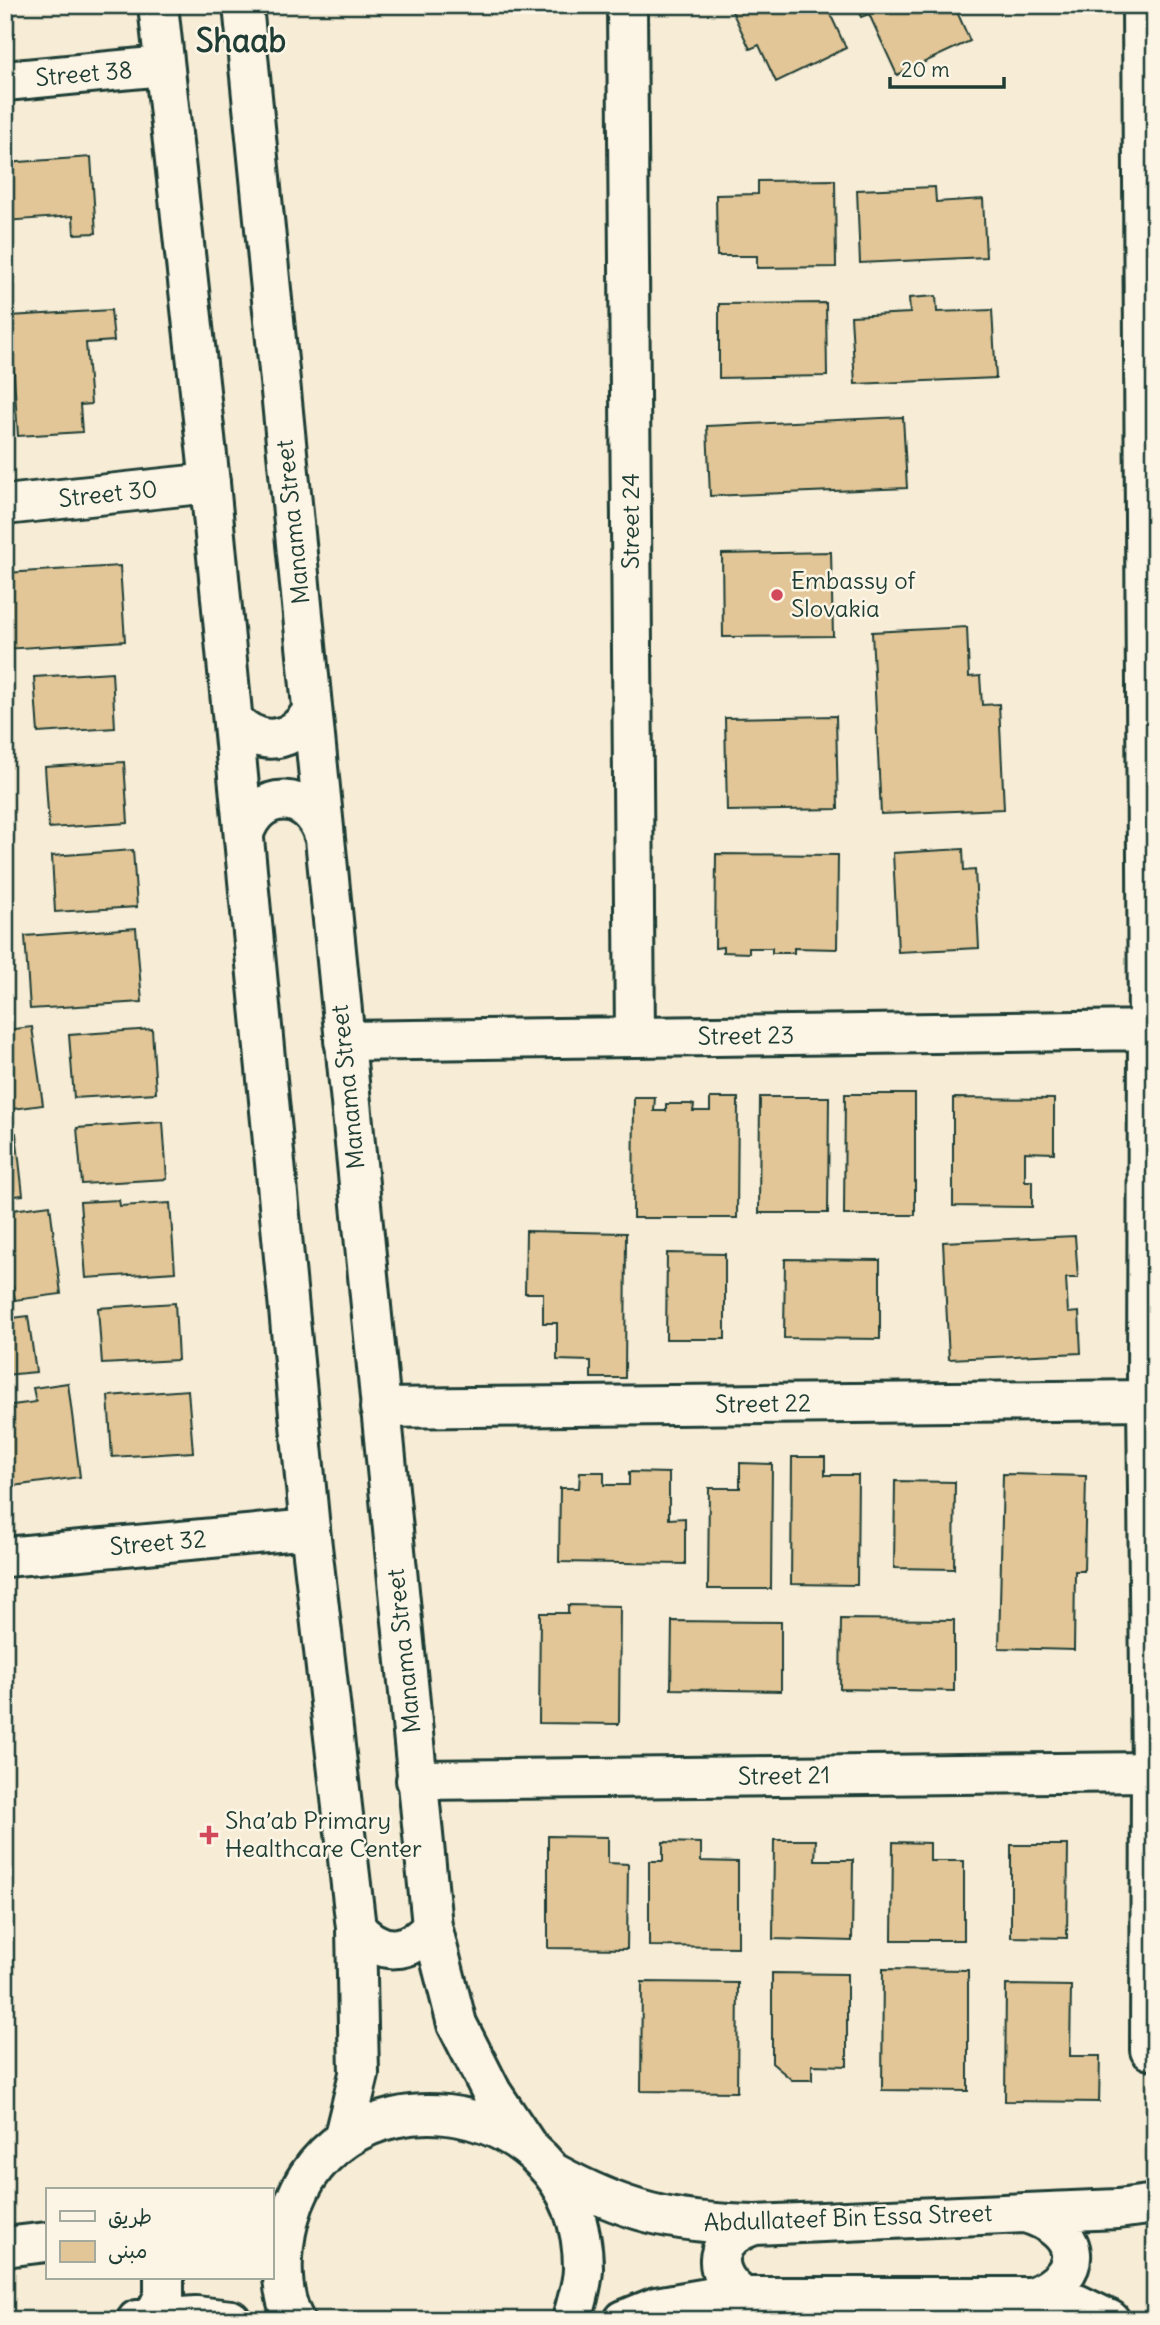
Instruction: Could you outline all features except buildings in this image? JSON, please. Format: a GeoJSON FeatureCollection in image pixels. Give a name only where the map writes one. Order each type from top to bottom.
{"type":"FeatureCollection","features":[{"type":"Feature","properties":{"kind":"street"},"geometry":{"type":"LineString","coordinates":[[158,5],[210,483],[310,1529],[356,1928],[359,2074],[343,2140]]}},
{"type":"Feature","properties":{"kind":"street","name":"Manama Street"},"geometry":{"type":"LineString","coordinates":[[243,5],[432,1926],[457,2024],[492,2093],[540,2159],[576,2217],[583,2269],[572,2320]]}},
{"type":"Feature","properties":{"kind":"street","name":"Street 24"},"geometry":{"type":"LineString","coordinates":[[627,5],[635,1037]]}},
{"type":"Feature","properties":{"kind":"street"},"geometry":{"type":"LineString","coordinates":[[1142,5],[1150,2050]]}},
{"type":"Feature","properties":{"kind":"street","name":"Street 38"},"geometry":{"type":"LineString","coordinates":[[5,81],[163,66]]}},
{"type":"Feature","properties":{"kind":"street","name":"Street 30"},"geometry":{"type":"LineString","coordinates":[[5,505],[210,483]]}},
{"type":"Feature","properties":{"kind":"street"},"geometry":{"type":"LineString","coordinates":[[233,720],[251,736],[278,739],[299,729],[312,711]]}},
{"type":"Feature","properties":{"kind":"street"},"geometry":{"type":"LineString","coordinates":[[244,834],[253,815],[270,803],[282,800],[305,806],[314,814],[324,836]]}},
{"type":"Feature","properties":{"kind":"street","name":"Street 23"},"geometry":{"type":"LineString","coordinates":[[344,1041],[1148,1030]]}},
{"type":"Feature","properties":{"kind":"street","name":"Street 22"},"geometry":{"type":"LineString","coordinates":[[380,1408],[1147,1400]]}},
{"type":"Feature","properties":{"kind":"street","name":"Street 32"},"geometry":{"type":"LineString","coordinates":[[5,1557],[310,1529]]}},
{"type":"Feature","properties":{"kind":"street","name":"Street 21"},"geometry":{"type":"LineString","coordinates":[[416,1780],[1151,1772]]}},
{"type":"Feature","properties":{"kind":"street"},"geometry":{"type":"LineString","coordinates":[[356,1928],[379,1948],[395,1950],[410,1947],[422,1939],[432,1926]]}},
{"type":"Feature","properties":{"kind":"street","name":"Abdullateef Bin Essa Street"},"geometry":{"type":"LineString","coordinates":[[315,2166],[343,2140],[387,2119],[436,2112],[485,2122],[593,2194],[640,2213],[701,2224],[755,2225],[1155,2204]]}},
{"type":"Feature","properties":{"kind":"street"},"geometry":{"type":"LineString","coordinates":[[273,2193],[315,2166]]}},
{"type":"Feature","properties":{"kind":"street"},"geometry":{"type":"LineString","coordinates":[[294,2320],[288,2308],[281,2259],[290,2209],[315,2166]]}},
{"type":"Feature","properties":{"kind":"street"},"geometry":{"type":"LineString","coordinates":[[1024,2212],[1046,2219],[1062,2231],[1072,2245],[1071,2262],[1063,2277],[1051,2290],[1032,2297]]}},
{"type":"Feature","properties":{"kind":"street"},"geometry":{"type":"LineString","coordinates":[[744,2297],[730,2287],[721,2273],[720,2256],[726,2241],[739,2230],[755,2225]]}},
{"type":"Feature","properties":{"kind":"street"},"geometry":{"type":"LineString","coordinates":[[5,2247],[46,2242]]}},
{"type":"Feature","properties":{"kind":"street"},"geometry":{"type":"LineString","coordinates":[[145,2319],[164,2296],[164,2280]]}},
{"type":"Feature","properties":{"kind":"street"},"geometry":{"type":"LineString","coordinates":[[624,2320],[683,2300],[744,2297],[1032,2297],[1077,2304],[1110,2320]]}},
{"type":"Feature","properties":{"kind":"street"},"geometry":{"type":"LineString","coordinates":[[145,2319],[196,2316],[231,2320]]}},
{"type":"Feature","properties":{"kind":"place","name":"Embassy of Slovakia"},"geometry":{"type":"Point","coordinates":[777,595]}},
{"type":"Feature","properties":{"kind":"place","name":"Sha’ab Primary Healthcare Center"},"geometry":{"type":"Point","coordinates":[209,1835]}},
{"type":"Feature","properties":{"kind":"district","name":"Shaab"},"geometry":{"type":"Point","coordinates":[241,41]}}]}
